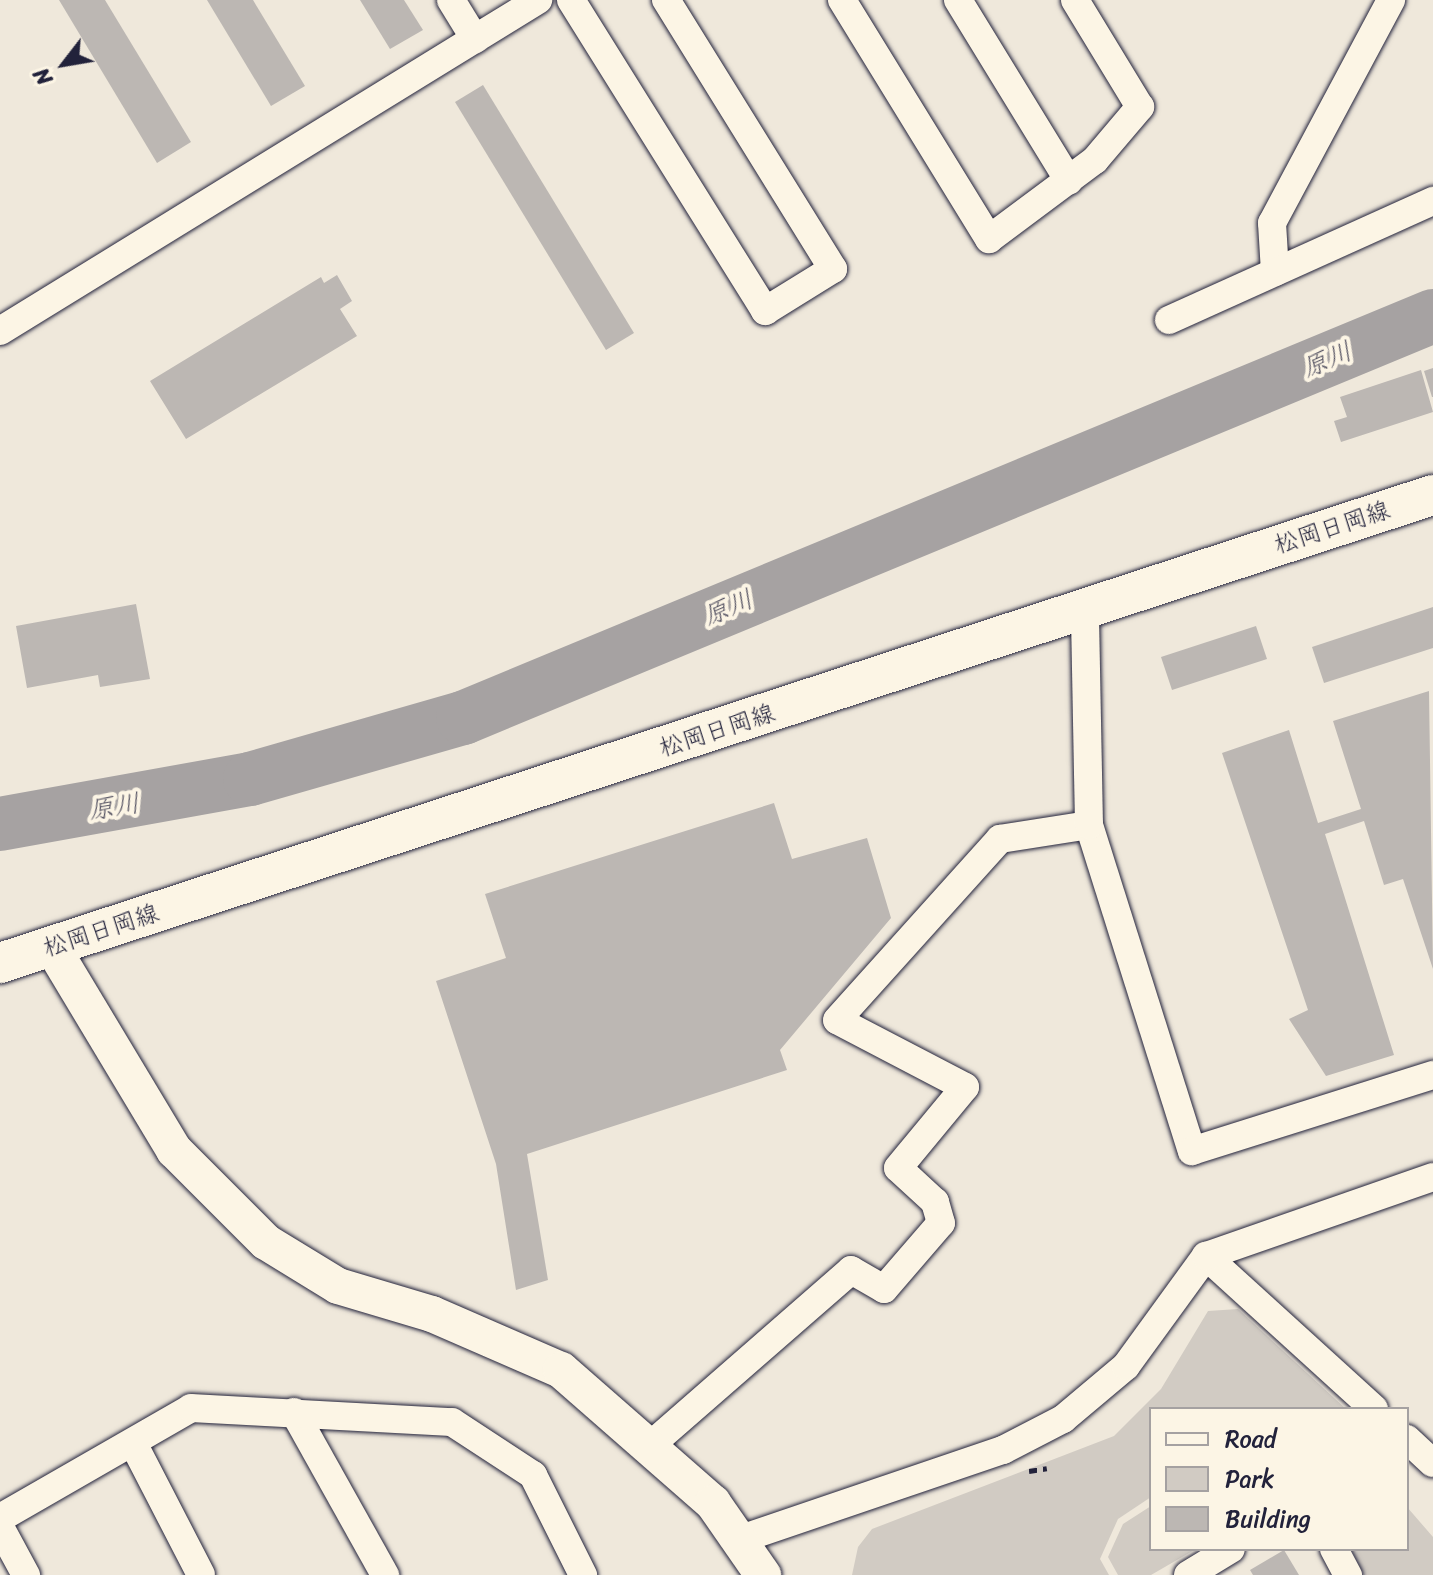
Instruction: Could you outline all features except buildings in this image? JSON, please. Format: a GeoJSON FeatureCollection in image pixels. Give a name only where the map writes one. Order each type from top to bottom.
{"type":"FeatureCollection","features":[{"type":"Feature","properties":{"kind":"main road","name":"松岡日岡線"},"geometry":{"type":"LineString","coordinates":[[0,963],[1433,495]]}},
{"type":"Feature","properties":{"kind":"street"},"geometry":{"type":"LineString","coordinates":[[451,0],[475,39]]}},
{"type":"Feature","properties":{"kind":"street"},"geometry":{"type":"LineString","coordinates":[[0,331],[538,0]]}},
{"type":"Feature","properties":{"kind":"street"},"geometry":{"type":"LineString","coordinates":[[571,0],[765,311],[833,269],[666,0]]}},
{"type":"Feature","properties":{"kind":"street"},"geometry":{"type":"LineString","coordinates":[[842,0],[989,239],[1069,181],[1140,107],[1075,0]]}},
{"type":"Feature","properties":{"kind":"street"},"geometry":{"type":"LineString","coordinates":[[958,0],[1069,181]]}},
{"type":"Feature","properties":{"kind":"street"},"geometry":{"type":"LineString","coordinates":[[1275,272],[1272,223],[1391,0]]}},
{"type":"Feature","properties":{"kind":"street"},"geometry":{"type":"LineString","coordinates":[[1169,320],[1433,201]]}},
{"type":"Feature","properties":{"kind":"street"},"geometry":{"type":"LineString","coordinates":[[1085,610],[1089,825],[1192,1151],[1433,1075]]}},
{"type":"Feature","properties":{"kind":"street"},"geometry":{"type":"LineString","coordinates":[[653,1443],[851,1270],[884,1289],[937,1229],[938,1205],[898,1168],[965,1087],[837,1020],[1000,839],[1089,825]]}},
{"type":"Feature","properties":{"kind":"street"},"geometry":{"type":"LineString","coordinates":[[52,947],[174,1150],[266,1242],[338,1286],[432,1314],[561,1370],[653,1443],[741,1539],[763,1575]]}},
{"type":"Feature","properties":{"kind":"street"},"geometry":{"type":"LineString","coordinates":[[741,1539],[1003,1450],[1063,1419],[1126,1366],[1206,1256],[1433,1177]]}},
{"type":"Feature","properties":{"kind":"street"},"geometry":{"type":"LineString","coordinates":[[1206,1256],[1372,1407]]}},
{"type":"Feature","properties":{"kind":"street"},"geometry":{"type":"LineString","coordinates":[[0,1518],[191,1408],[452,1422],[533,1475],[583,1575]]}},
{"type":"Feature","properties":{"kind":"street"},"geometry":{"type":"LineString","coordinates":[[294,1412],[385,1575]]}},
{"type":"Feature","properties":{"kind":"street"},"geometry":{"type":"LineString","coordinates":[[1409,1441],[1433,1463]]}},
{"type":"Feature","properties":{"kind":"street"},"geometry":{"type":"LineString","coordinates":[[133,1443],[201,1575]]}},
{"type":"Feature","properties":{"kind":"street"},"geometry":{"type":"LineString","coordinates":[[0,1527],[26,1575]]}},
{"type":"Feature","properties":{"kind":"street"},"geometry":{"type":"LineString","coordinates":[[1188,1575],[1228,1551]]}},
{"type":"Feature","properties":{"kind":"street"},"geometry":{"type":"LineString","coordinates":[[1335,1551],[1348,1575]]}},
{"type":"Feature","properties":{"kind":"green space"},"geometry":{"type":"Polygon","coordinates":[[[1238,1309],[1344,1407],[1149,1407],[1149,1498],[1118,1519],[1100,1559],[1109,1575],[852,1575],[858,1547],[872,1529],[1114,1436],[1161,1389],[1208,1311],[1238,1309]]]}},
{"type":"Feature","properties":{"kind":"green space"},"geometry":{"type":"Polygon","coordinates":[[[1149,1507],[1149,1551],[1193,1551],[1151,1575],[1118,1575],[1108,1557],[1123,1524],[1149,1507]]]}},
{"type":"Feature","properties":{"kind":"green space"},"geometry":{"type":"Polygon","coordinates":[[[1409,1509],[1433,1537],[1433,1575],[1364,1575],[1352,1551],[1409,1551],[1409,1509]]]}},
{"type":"Feature","properties":{"kind":"waterway","name":"原川"},"geometry":{"type":"LineString","coordinates":[[0,824],[250,779],[463,718],[1433,316]]}}]}
